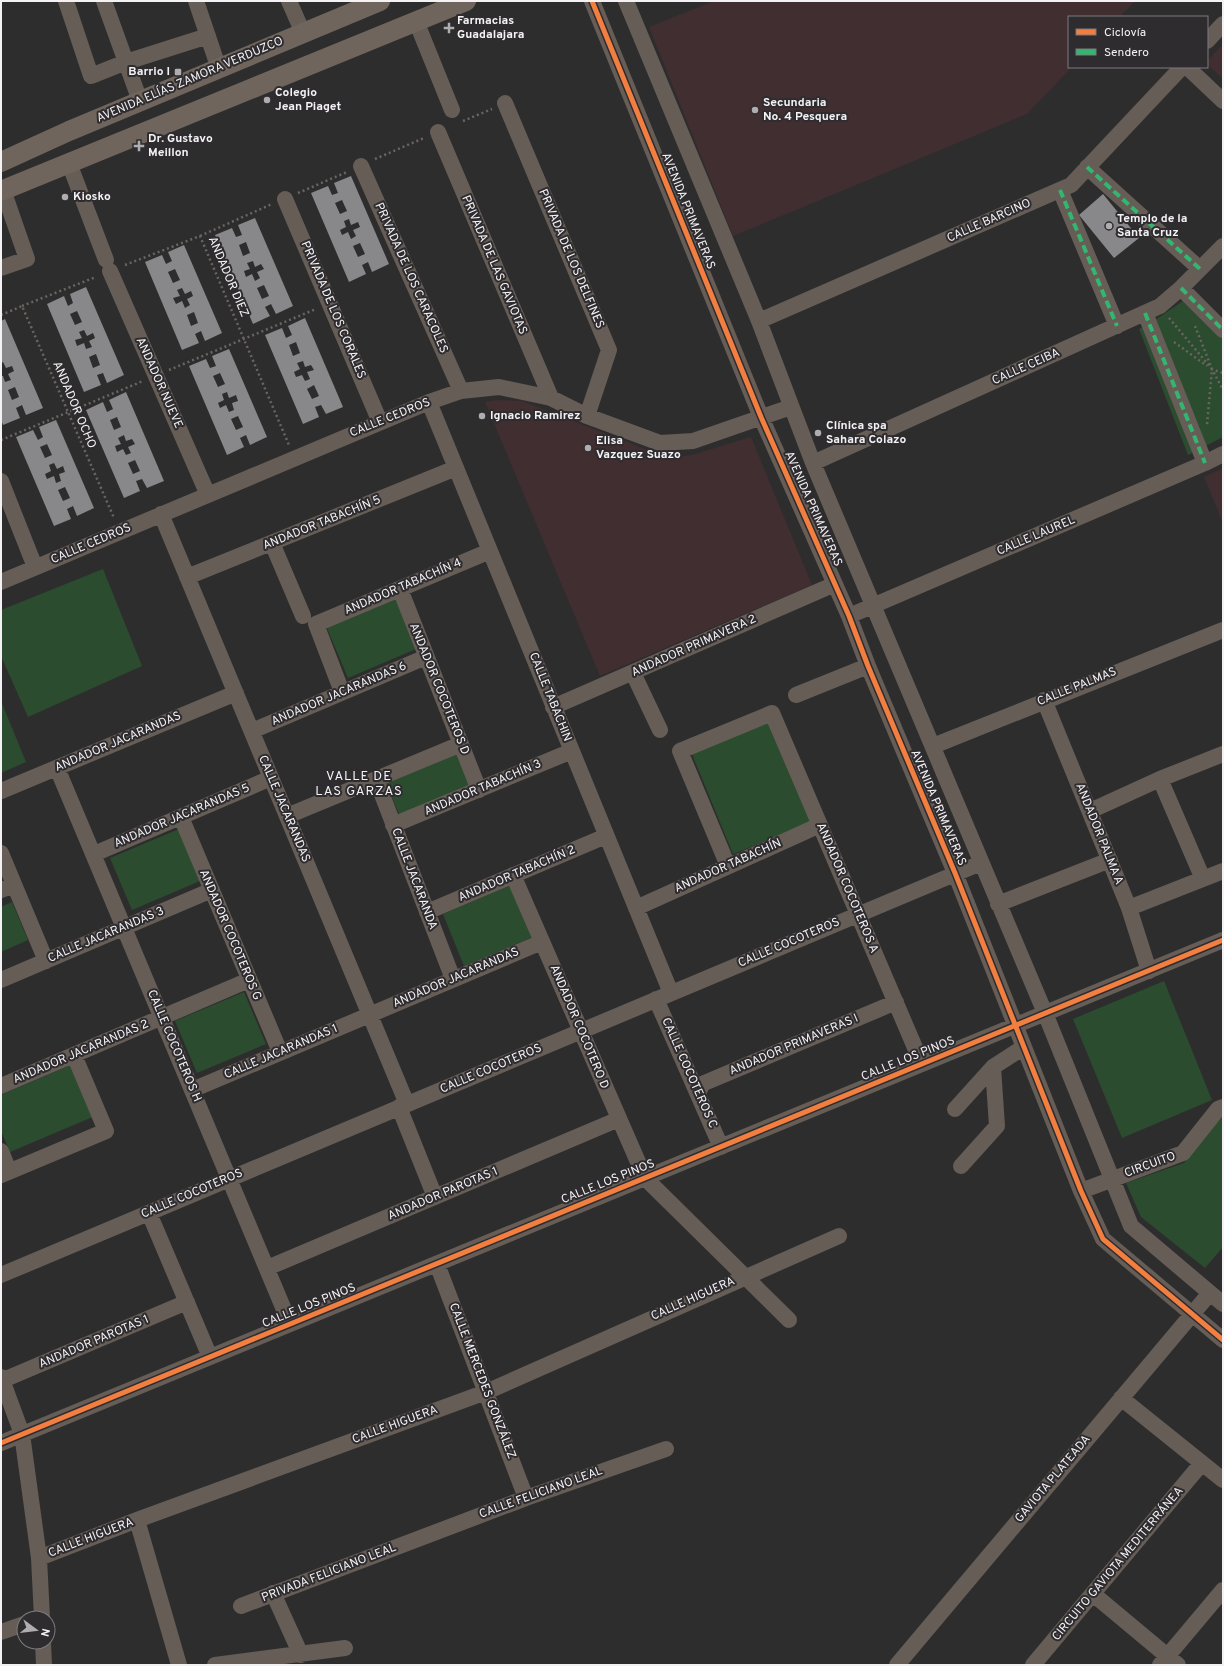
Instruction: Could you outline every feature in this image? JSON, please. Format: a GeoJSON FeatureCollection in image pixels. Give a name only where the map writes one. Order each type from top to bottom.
{"type":"FeatureCollection","features":[{"type":"Feature","properties":{"kind":"main road","name":"AVENIDA ELÍAS ZAMORA VERDUZCO"},"geometry":{"type":"LineString","coordinates":[[1,162],[69,131],[380,1]]}},
{"type":"Feature","properties":{"kind":"main road"},"geometry":{"type":"LineString","coordinates":[[2,186],[69,163],[466,1]]}},
{"type":"Feature","properties":{"kind":"main road"},"geometry":{"type":"LineString","coordinates":[[2,186],[58,150],[69,131]]}},
{"type":"Feature","properties":{"kind":"street"},"geometry":{"type":"LineString","coordinates":[[66,1],[91,76],[126,62],[208,36]]}},
{"type":"Feature","properties":{"kind":"street"},"geometry":{"type":"LineString","coordinates":[[104,1],[140,101]]}},
{"type":"Feature","properties":{"kind":"street"},"geometry":{"type":"LineString","coordinates":[[196,1],[219,69]]}},
{"type":"Feature","properties":{"kind":"street"},"geometry":{"type":"LineString","coordinates":[[289,1],[303,34]]}},
{"type":"Feature","properties":{"kind":"street","name":"AVENIDA PRIMAVERAS"},"geometry":{"type":"LineString","coordinates":[[592,1],[761,417],[849,616],[868,666],[955,873],[1081,1191],[1103,1239],[1223,1340]]}},
{"type":"Feature","properties":{"kind":"street","name":"AVENIDA PRIMAVERAS"},"geometry":{"type":"LineString","coordinates":[[626,1],[759,321],[813,463],[874,605],[980,862],[1045,1013],[1131,1226],[1223,1304]]}},
{"type":"Feature","properties":{"kind":"street"},"geometry":{"type":"LineString","coordinates":[[416,21],[452,110]]}},
{"type":"Feature","properties":{"kind":"street"},"geometry":{"type":"LineString","coordinates":[[1208,40],[1223,24]]}},
{"type":"Feature","properties":{"kind":"street","name":"CALLE BARCINO"},"geometry":{"type":"LineString","coordinates":[[759,321],[1071,185],[1181,68]]}},
{"type":"Feature","properties":{"kind":"street"},"geometry":{"type":"LineString","coordinates":[[1188,68],[1223,101]]}},
{"type":"Feature","properties":{"kind":"street","name":"PRIVADA DE LOS DELFINES"},"geometry":{"type":"LineString","coordinates":[[505,103],[609,350],[587,416]]}},
{"type":"Feature","properties":{"kind":"street","name":"PRIVADA DE LAS GAVIOTAS"},"geometry":{"type":"LineString","coordinates":[[438,132],[551,398]]}},
{"type":"Feature","properties":{"kind":"street","name":"ANDADOR NUEVE"},"geometry":{"type":"LineString","coordinates":[[69,163],[108,266],[208,495]]}},
{"type":"Feature","properties":{"kind":"street","name":"PRIVADA DE LOS CARACOLES"},"geometry":{"type":"LineString","coordinates":[[361,166],[461,391]]}},
{"type":"Feature","properties":{"kind":"street"},"geometry":{"type":"LineString","coordinates":[[1087,167],[1200,269]]}},
{"type":"Feature","properties":{"kind":"street"},"geometry":{"type":"LineString","coordinates":[[1,268],[26,259],[2,186]]}},
{"type":"Feature","properties":{"kind":"street"},"geometry":{"type":"LineString","coordinates":[[1060,190],[1117,326]]}},
{"type":"Feature","properties":{"kind":"street","name":"PRIVADA DE LOS CORALES"},"geometry":{"type":"LineString","coordinates":[[285,199],[380,422]]}},
{"type":"Feature","properties":{"kind":"street","name":"CALLE CEIBA"},"geometry":{"type":"LineString","coordinates":[[813,463],[1117,326],[1147,319],[1223,246]]}},
{"type":"Feature","properties":{"kind":"street"},"geometry":{"type":"LineString","coordinates":[[1181,288],[1223,330]]}},
{"type":"Feature","properties":{"kind":"street"},"geometry":{"type":"LineString","coordinates":[[1147,319],[1204,464]]}},
{"type":"Feature","properties":{"kind":"street","name":"CALLE CEDROS"},"geometry":{"type":"LineString","coordinates":[[1,582],[380,422],[461,391],[499,387],[551,398],[587,416],[660,443],[692,441],[791,407]]}},
{"type":"Feature","properties":{"kind":"street","name":"CALLE TABACHIN"},"geometry":{"type":"LineString","coordinates":[[429,402],[636,908],[663,996]]}},
{"type":"Feature","properties":{"kind":"street","name":"CALLE LAUREL"},"geometry":{"type":"LineString","coordinates":[[849,616],[1204,464],[1223,454]]}},
{"type":"Feature","properties":{"kind":"street","name":"ANDADOR TABACHÍN 5"},"geometry":{"type":"LineString","coordinates":[[188,578],[456,468]]}},
{"type":"Feature","properties":{"kind":"street"},"geometry":{"type":"LineString","coordinates":[[1,481],[35,567]]}},
{"type":"Feature","properties":{"kind":"street","name":"CALLE JACARANDAS"},"geometry":{"type":"LineString","coordinates":[[161,514],[369,1014],[435,1197]]}},
{"type":"Feature","properties":{"kind":"street"},"geometry":{"type":"LineString","coordinates":[[272,543],[310,620],[342,692]]}},
{"type":"Feature","properties":{"kind":"street","name":"ANDADOR TABACHÍN 4"},"geometry":{"type":"LineString","coordinates":[[310,620],[400,589],[490,551]]}},
{"type":"Feature","properties":{"kind":"street","name":"ANDADOR PRIMAVERA 2"},"geometry":{"type":"LineString","coordinates":[[554,707],[835,584]]}},
{"type":"Feature","properties":{"kind":"street","name":"ANDADOR COCOTEROS D"},"geometry":{"type":"LineString","coordinates":[[400,589],[479,790]]}},
{"type":"Feature","properties":{"kind":"street","name":"CALLE PALMAS"},"geometry":{"type":"LineString","coordinates":[[932,746],[1044,700],[1223,630]]}},
{"type":"Feature","properties":{"kind":"street","name":"ANDADOR JACARANDAS 6"},"geometry":{"type":"LineString","coordinates":[[252,731],[426,657]]}},
{"type":"Feature","properties":{"kind":"street"},"geometry":{"type":"LineString","coordinates":[[796,695],[868,666]]}},
{"type":"Feature","properties":{"kind":"street"},"geometry":{"type":"LineString","coordinates":[[633,672],[660,730]]}},
{"type":"Feature","properties":{"kind":"street","name":"ANDADOR JACARANDAS"},"geometry":{"type":"LineString","coordinates":[[1,791],[236,693]]}},
{"type":"Feature","properties":{"kind":"street","name":"ANDADOR PALMA A"},"geometry":{"type":"LineString","coordinates":[[1044,700],[1129,908],[1149,970]]}},
{"type":"Feature","properties":{"kind":"street","name":"ANDADOR COCOTEROS A"},"geometry":{"type":"LineString","coordinates":[[728,866],[680,750],[772,713],[922,1064]]}},
{"type":"Feature","properties":{"kind":"street"},"geometry":{"type":"LineString","coordinates":[[287,816],[461,744]]}},
{"type":"Feature","properties":{"kind":"street","name":"ANDADOR TABACHÍN 3"},"geometry":{"type":"LineString","coordinates":[[394,825],[572,751]]}},
{"type":"Feature","properties":{"kind":"street"},"geometry":{"type":"LineString","coordinates":[[1090,811],[1160,779],[1223,754]]}},
{"type":"Feature","properties":{"kind":"street","name":"CALLE COCOTEROS H"},"geometry":{"type":"LineString","coordinates":[[57,768],[290,1324]]}},
{"type":"Feature","properties":{"kind":"street","name":"ANDADOR JACARANDAS 5"},"geometry":{"type":"LineString","coordinates":[[94,854],[271,778]]}},
{"type":"Feature","properties":{"kind":"street","name":"CALLE JACARANDA"},"geometry":{"type":"LineString","coordinates":[[376,779],[453,979]]}},
{"type":"Feature","properties":{"kind":"street"},"geometry":{"type":"LineString","coordinates":[[1160,779],[1202,879]]}},
{"type":"Feature","properties":{"kind":"street","name":"ANDADOR COCOTEROS G"},"geometry":{"type":"LineString","coordinates":[[181,817],[280,1052]]}},
{"type":"Feature","properties":{"kind":"street","name":"ANDADOR TABACHÍN"},"geometry":{"type":"LineString","coordinates":[[636,908],[820,825]]}},
{"type":"Feature","properties":{"kind":"street","name":"ANDADOR TABACHÍN 2"},"geometry":{"type":"LineString","coordinates":[[427,912],[606,836]]}},
{"type":"Feature","properties":{"kind":"street"},"geometry":{"type":"LineString","coordinates":[[1,853],[8,888],[46,961]]}},
{"type":"Feature","properties":{"kind":"street"},"geometry":{"type":"LineString","coordinates":[[998,904],[1110,860]]}},
{"type":"Feature","properties":{"kind":"street","name":"CALLE COCOTEROS"},"geometry":{"type":"LineString","coordinates":[[1,1275],[980,862]]}},
{"type":"Feature","properties":{"kind":"street"},"geometry":{"type":"LineString","coordinates":[[1129,908],[1223,871]]}},
{"type":"Feature","properties":{"kind":"street","name":"ANDADOR COCOTERO D"},"geometry":{"type":"LineString","coordinates":[[514,875],[645,1178]]}},
{"type":"Feature","properties":{"kind":"street","name":"CALLE JACARANDAS 3"},"geometry":{"type":"LineString","coordinates":[[1,980],[212,890]]}},
{"type":"Feature","properties":{"kind":"street","name":"CALLE LOS PINOS"},"geometry":{"type":"LineString","coordinates":[[1,1443],[1223,940]]}},
{"type":"Feature","properties":{"kind":"street","name":"ANDADOR JACARANDAS"},"geometry":{"type":"LineString","coordinates":[[369,1014],[542,942]]}},
{"type":"Feature","properties":{"kind":"street","name":"ANDADOR JACARANDAS 2"},"geometry":{"type":"LineString","coordinates":[[1,1086],[249,980]]}},
{"type":"Feature","properties":{"kind":"street","name":"CALLE COCOTEROS C"},"geometry":{"type":"LineString","coordinates":[[663,996],[698,1094],[721,1146]]}},
{"type":"Feature","properties":{"kind":"street","name":"ANDADOR PRIMAVERAS I"},"geometry":{"type":"LineString","coordinates":[[698,1094],[702,1084],[896,1002]]}},
{"type":"Feature","properties":{"kind":"street","name":"CALLE JACARANDAS 1"},"geometry":{"type":"LineString","coordinates":[[192,1090],[369,1014]]}},
{"type":"Feature","properties":{"kind":"street"},"geometry":{"type":"LineString","coordinates":[[955,1108],[993,1067],[1024,1047]]}},
{"type":"Feature","properties":{"kind":"street"},"geometry":{"type":"LineString","coordinates":[[1,1151],[5,1173],[106,1131],[74,1055]]}},
{"type":"Feature","properties":{"kind":"street"},"geometry":{"type":"LineString","coordinates":[[961,1166],[997,1126],[993,1067]]}},
{"type":"Feature","properties":{"kind":"street","name":"CIRCUITO"},"geometry":{"type":"LineString","coordinates":[[1081,1191],[1183,1153],[1218,1109],[1223,1107]]}},
{"type":"Feature","properties":{"kind":"street","name":"ANDADOR PAROTAS 1"},"geometry":{"type":"LineString","coordinates":[[267,1268],[619,1119]]}},
{"type":"Feature","properties":{"kind":"street"},"geometry":{"type":"LineString","coordinates":[[645,1178],[789,1320]]}},
{"type":"Feature","properties":{"kind":"street"},"geometry":{"type":"LineString","coordinates":[[149,1213],[210,1357]]}},
{"type":"Feature","properties":{"kind":"street","name":"CALLE HIGUERA"},"geometry":{"type":"LineString","coordinates":[[39,1558],[137,1520],[486,1392],[839,1236]]}},
{"type":"Feature","properties":{"kind":"street","name":"CALLE MERCEDES GONZÁLEZ"},"geometry":{"type":"LineString","coordinates":[[437,1264],[526,1498]]}},
{"type":"Feature","properties":{"kind":"street","name":"GAVIOTA PLATEADA"},"geometry":{"type":"LineString","coordinates":[[897,1665],[1210,1293]]}},
{"type":"Feature","properties":{"kind":"street","name":"ANDADOR PAROTAS 1"},"geometry":{"type":"LineString","coordinates":[[1,1380],[187,1302]]}},
{"type":"Feature","properties":{"kind":"street"},"geometry":{"type":"LineString","coordinates":[[1,1380],[22,1434],[39,1558],[41,1610]]}},
{"type":"Feature","properties":{"kind":"street"},"geometry":{"type":"LineString","coordinates":[[1121,1398],[1223,1480]]}},
{"type":"Feature","properties":{"kind":"street","name":"CALLE FELICIANO LEAL"},"geometry":{"type":"LineString","coordinates":[[417,1539],[526,1498],[666,1449]]}},
{"type":"Feature","properties":{"kind":"street","name":"CIRCUITO GAVIOTA MEDITERRÁNEA"},"geometry":{"type":"LineString","coordinates":[[1033,1665],[1202,1463]]}},
{"type":"Feature","properties":{"kind":"street"},"geometry":{"type":"LineString","coordinates":[[137,1520],[179,1665]]}},
{"type":"Feature","properties":{"kind":"street","name":"PRIVADA FELICIANO LEAL"},"geometry":{"type":"LineString","coordinates":[[241,1606],[417,1539]]}},
{"type":"Feature","properties":{"kind":"street"},"geometry":{"type":"LineString","coordinates":[[1093,1594],[1169,1662],[1223,1590]]}},
{"type":"Feature","properties":{"kind":"street"},"geometry":{"type":"LineString","coordinates":[[274,1593],[301,1655]]}},
{"type":"Feature","properties":{"kind":"street"},"geometry":{"type":"LineString","coordinates":[[1,1632],[16,1627]]}},
{"type":"Feature","properties":{"kind":"street"},"geometry":{"type":"LineString","coordinates":[[214,1665],[301,1655],[345,1648]]}},
{"type":"Feature","properties":{"kind":"street"},"geometry":{"type":"LineString","coordinates":[[43,1650],[44,1665]]}},
{"type":"Feature","properties":{"kind":"path"},"geometry":{"type":"LineString","coordinates":[[1,315],[22,306]]}},
{"type":"Feature","properties":{"kind":"path"},"geometry":{"type":"LineString","coordinates":[[1160,306],[1212,369],[1207,430]]}},
{"type":"Feature","properties":{"kind":"path"},"geometry":{"type":"LineString","coordinates":[[1147,319],[1212,369],[1223,373]]}},
{"type":"Feature","properties":{"kind":"path"},"geometry":{"type":"LineString","coordinates":[[1193,320],[1212,369],[1223,390]]}},
{"type":"Feature","properties":{"kind":"shaded area"},"geometry":{"type":"Polygon","coordinates":[[[714,1],[1135,1],[1121,16],[1068,16],[1068,68],[1071,68],[1027,114],[733,236],[649,27],[714,1]]]}},
{"type":"Feature","properties":{"kind":"shaded area"},"geometry":{"type":"Polygon","coordinates":[[[1223,44],[1223,79],[1208,65],[1208,60],[1223,44]]]}},
{"type":"Feature","properties":{"kind":"shaded area"},"geometry":{"type":"Polygon","coordinates":[[[498,400],[522,401],[668,458],[692,455],[751,437],[812,585],[600,676],[485,402],[498,400]]]}},
{"type":"Feature","properties":{"kind":"shaded area"},"geometry":{"type":"Polygon","coordinates":[[[1223,468],[1223,523],[1204,477],[1223,468]]]}},
{"type":"Feature","properties":{"kind":"green space"},"geometry":{"type":"Polygon","coordinates":[[[1186,299],[1223,337],[1223,437],[1188,455],[1139,329],[1186,299]]]}},
{"type":"Feature","properties":{"kind":"green space"},"geometry":{"type":"Polygon","coordinates":[[[103,569],[142,666],[28,717],[1,656],[1,610],[103,569]]]}},
{"type":"Feature","properties":{"kind":"green space"},"geometry":{"type":"Polygon","coordinates":[[[395,597],[416,649],[348,678],[326,626],[395,597]]]}},
{"type":"Feature","properties":{"kind":"green space"},"geometry":{"type":"Polygon","coordinates":[[[1,701],[26,762],[1,773],[1,701]]]}},
{"type":"Feature","properties":{"kind":"green space"},"geometry":{"type":"Polygon","coordinates":[[[772,721],[813,822],[733,854],[692,754],[772,721]]]}},
{"type":"Feature","properties":{"kind":"green space"},"geometry":{"type":"Polygon","coordinates":[[[458,751],[472,785],[400,816],[385,781],[458,751]]]}},
{"type":"Feature","properties":{"kind":"green space"},"geometry":{"type":"Polygon","coordinates":[[[179,829],[200,881],[132,910],[110,858],[179,829]]]}},
{"type":"Feature","properties":{"kind":"green space"},"geometry":{"type":"Polygon","coordinates":[[[511,885],[533,937],[464,966],[443,914],[511,885]]]}},
{"type":"Feature","properties":{"kind":"green space"},"geometry":{"type":"Polygon","coordinates":[[[12,902],[28,940],[1,952],[1,907],[12,902]]]}},
{"type":"Feature","properties":{"kind":"green space"},"geometry":{"type":"Polygon","coordinates":[[[1164,981],[1212,1100],[1122,1138],[1073,1019],[1164,981]]]}},
{"type":"Feature","properties":{"kind":"green space"},"geometry":{"type":"Polygon","coordinates":[[[244,992],[266,1044],[197,1073],[175,1021],[244,992]]]}},
{"type":"Feature","properties":{"kind":"green space"},"geometry":{"type":"Polygon","coordinates":[[[73,1064],[95,1116],[10,1152],[1,1131],[1,1095],[73,1064]]]}},
{"type":"Feature","properties":{"kind":"green space"},"geometry":{"type":"Polygon","coordinates":[[[1223,1116],[1223,1247],[1205,1268],[1141,1217],[1126,1183],[1184,1163],[1223,1116]]]}},
{"type":"Feature","properties":{"kind":"building"},"geometry":{"type":"Polygon","coordinates":[[[351,176],[389,264],[372,272],[368,262],[362,265],[366,274],[349,282],[311,193],[328,186],[332,195],[338,193],[334,183],[351,176]],[[342,200],[335,203],[340,214],[347,211],[342,200]],[[349,219],[344,221],[346,227],[340,230],[342,235],[348,232],[351,239],[356,236],[353,230],[360,227],[358,222],[351,225],[349,219]],[[360,243],[353,246],[358,257],[365,254],[360,243]]]}},
{"type":"Feature","properties":{"kind":"building","name":"Templo de la Santa Cruz"},"geometry":{"type":"Polygon","coordinates":[[[1103,194],[1139,238],[1114,258],[1079,215],[1103,194]]]}},
{"type":"Feature","properties":{"kind":"building"},"geometry":{"type":"Polygon","coordinates":[[[255,218],[293,306],[276,314],[271,304],[265,307],[270,316],[253,324],[215,235],[232,228],[236,237],[242,235],[238,225],[255,218]],[[246,242],[239,245],[243,256],[250,253],[246,242]],[[253,261],[247,263],[250,269],[244,271],[246,277],[252,274],[255,281],[260,278],[257,272],[264,269],[261,264],[255,267],[253,261]],[[264,285],[257,288],[262,299],[269,296],[264,285]]]}},
{"type":"Feature","properties":{"kind":"building"},"geometry":{"type":"Polygon","coordinates":[[[184,245],[222,333],[205,341],[201,331],[195,334],[199,343],[182,350],[145,262],[162,255],[166,264],[172,261],[168,252],[184,245]],[[175,269],[168,272],[173,283],[180,280],[175,269]],[[182,288],[177,290],[180,296],[173,298],[176,304],[182,301],[185,308],[190,305],[187,299],[193,296],[191,291],[185,294],[182,288]],[[194,312],[187,315],[191,326],[198,323],[194,312]]]}},
{"type":"Feature","properties":{"kind":"building"},"geometry":{"type":"Polygon","coordinates":[[[86,287],[124,375],[107,383],[103,373],[97,375],[101,385],[84,392],[47,304],[64,296],[68,306],[73,303],[70,294],[86,287]],[[77,311],[70,314],[75,325],[82,322],[77,311]],[[84,330],[79,332],[82,338],[75,340],[77,346],[84,343],[86,349],[92,347],[89,341],[95,338],[93,333],[87,336],[84,330]],[[96,354],[89,357],[93,368],[100,365],[96,354]]]}},
{"type":"Feature","properties":{"kind":"building"},"geometry":{"type":"Polygon","coordinates":[[[305,318],[343,407],[326,414],[321,405],[315,407],[319,417],[303,424],[265,335],[282,328],[286,338],[292,335],[288,326],[305,318]],[[296,342],[289,345],[293,356],[300,353],[296,342]],[[303,361],[297,363],[300,369],[294,372],[296,377],[302,375],[305,381],[310,379],[307,372],[314,370],[311,365],[305,367],[303,361]],[[314,385],[307,389],[312,399],[319,396],[314,385]]]}},
{"type":"Feature","properties":{"kind":"building"},"geometry":{"type":"Polygon","coordinates":[[[5,319],[43,408],[26,415],[22,405],[16,408],[20,418],[3,425],[1,419],[1,376],[3,376],[5,382],[11,380],[8,374],[14,371],[12,366],[6,368],[3,362],[1,363],[1,321],[5,319]],[[15,387],[8,390],[12,400],[19,397],[15,387]]]}},
{"type":"Feature","properties":{"kind":"building"},"geometry":{"type":"Polygon","coordinates":[[[229,349],[267,437],[250,445],[246,435],[240,438],[244,447],[227,455],[189,366],[206,359],[210,368],[216,366],[212,356],[229,349]],[[220,373],[213,376],[218,387],[225,384],[220,373]],[[227,392],[222,394],[224,400],[218,403],[220,408],[226,405],[229,412],[234,410],[232,403],[238,401],[236,395],[229,398],[227,392]],[[238,416],[231,419],[236,430],[243,427],[238,416]]]}},
{"type":"Feature","properties":{"kind":"building"},"geometry":{"type":"Polygon","coordinates":[[[126,392],[164,481],[147,488],[142,479],[136,481],[140,491],[124,498],[86,410],[103,402],[107,412],[113,409],[109,400],[126,392]],[[117,417],[110,420],[114,430],[121,427],[117,417]],[[124,435],[118,438],[121,444],[115,446],[117,452],[123,449],[126,455],[131,453],[128,447],[135,444],[132,439],[126,441],[124,435]],[[135,460],[128,463],[133,474],[140,471],[135,460]]]}},
{"type":"Feature","properties":{"kind":"building"},"geometry":{"type":"Polygon","coordinates":[[[56,420],[94,508],[77,516],[73,506],[67,509],[71,519],[54,526],[16,437],[33,430],[38,440],[43,437],[39,427],[56,420]],[[47,444],[40,447],[45,458],[52,455],[47,444]],[[54,463],[49,465],[51,471],[45,474],[47,479],[54,476],[56,483],[61,481],[59,474],[65,472],[63,466],[57,469],[54,463]],[[65,487],[58,490],[63,501],[70,498],[65,487]]]}},
{"type":"Feature","properties":{"kind":"marked path"},"geometry":{"type":"LineString","coordinates":[[1087,167],[1200,269]]}},
{"type":"Feature","properties":{"kind":"marked path"},"geometry":{"type":"LineString","coordinates":[[1060,190],[1117,326]]}},
{"type":"Feature","properties":{"kind":"marked path"},"geometry":{"type":"LineString","coordinates":[[1181,288],[1223,330]]}},
{"type":"Feature","properties":{"kind":"marked path"},"geometry":{"type":"LineString","coordinates":[[1145,313],[1205,463]]}},
{"type":"Feature","properties":{"kind":"cycle path"},"geometry":{"type":"LineString","coordinates":[[592,1],[761,417],[849,616],[868,666],[955,873],[1081,1191],[1103,1239],[1223,1340]]}},
{"type":"Feature","properties":{"kind":"cycle path"},"geometry":{"type":"LineString","coordinates":[[1,1443],[1223,940]]}},
{"type":"Feature","properties":{"kind":"place","name":"Farmacias Guadalajara"},"geometry":{"type":"Point","coordinates":[449,28]}},
{"type":"Feature","properties":{"kind":"place","name":"Barrio I"},"geometry":{"type":"Point","coordinates":[178,72]}},
{"type":"Feature","properties":{"kind":"place","name":"Colegio Jean Piaget"},"geometry":{"type":"Point","coordinates":[267,100]}},
{"type":"Feature","properties":{"kind":"place","name":"Secundaria No. 4 Pesquera"},"geometry":{"type":"Point","coordinates":[755,110]}},
{"type":"Feature","properties":{"kind":"place","name":"Dr. Gustavo Meillon"},"geometry":{"type":"Point","coordinates":[139,146]}},
{"type":"Feature","properties":{"kind":"place","name":"Kiosko"},"geometry":{"type":"Point","coordinates":[65,197]}},
{"type":"Feature","properties":{"kind":"place","name":"Templo de la Santa Cruz"},"geometry":{"type":"Point","coordinates":[1109,226]}},
{"type":"Feature","properties":{"kind":"place","name":"Ignacio Ramirez"},"geometry":{"type":"Point","coordinates":[482,416]}},
{"type":"Feature","properties":{"kind":"place","name":"Clínica spa Sahara Colazo"},"geometry":{"type":"Point","coordinates":[818,433]}},
{"type":"Feature","properties":{"kind":"place","name":"Elisa Vazquez Suazo"},"geometry":{"type":"Point","coordinates":[588,448]}},
{"type":"Feature","properties":{"kind":"district","name":"VALLE DE LAS GARZAS"},"geometry":{"type":"Point","coordinates":[359,784]}}]}
